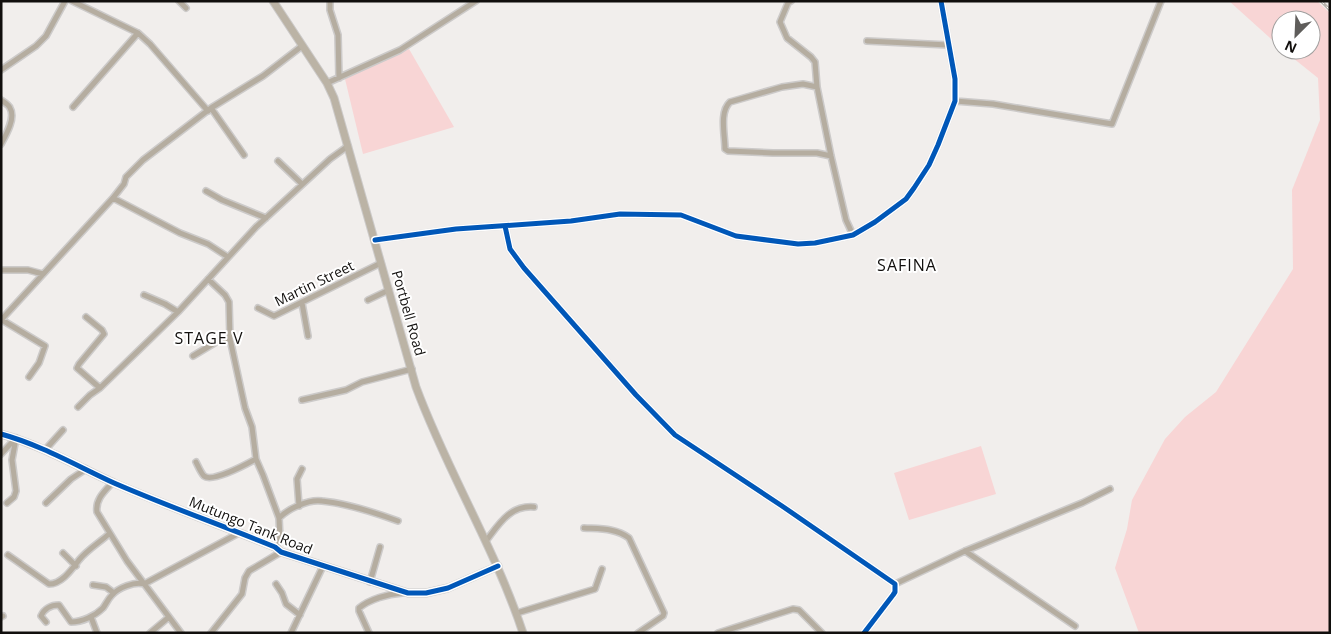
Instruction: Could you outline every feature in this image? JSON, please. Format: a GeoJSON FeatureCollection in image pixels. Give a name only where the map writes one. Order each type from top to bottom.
{"type":"FeatureCollection","features":[{"type":"Feature","properties":{"kind":"main road","name":"Portbell Road"},"geometry":{"type":"LineString","coordinates":[[273,1],[327,83],[340,116],[416,387],[425,411],[498,566],[524,633]]}},
{"type":"Feature","properties":{"kind":"main road","name":"Mutungo Tank Road"},"geometry":{"type":"LineString","coordinates":[[1,434],[45,450],[113,482],[278,549],[402,593],[436,591],[460,584],[498,566]]}},
{"type":"Feature","properties":{"kind":"street"},"geometry":{"type":"LineString","coordinates":[[1,70],[36,46],[46,36],[65,1]]}},
{"type":"Feature","properties":{"kind":"street"},"geometry":{"type":"LineString","coordinates":[[72,1],[138,33],[210,109],[244,155]]}},
{"type":"Feature","properties":{"kind":"street"},"geometry":{"type":"LineString","coordinates":[[180,1],[186,8]]}},
{"type":"Feature","properties":{"kind":"street"},"geometry":{"type":"LineString","coordinates":[[330,1],[330,10],[338,35],[339,78]]}},
{"type":"Feature","properties":{"kind":"street"},"geometry":{"type":"LineString","coordinates":[[327,83],[416,41],[476,1]]}},
{"type":"Feature","properties":{"kind":"street"},"geometry":{"type":"LineString","coordinates":[[791,1],[788,3],[780,22],[787,38],[814,60],[817,87],[831,156],[846,220],[853,235]]}},
{"type":"Feature","properties":{"kind":"street"},"geometry":{"type":"LineString","coordinates":[[375,240],[456,229],[571,221],[620,214],[668,214],[688,217],[736,236],[798,244],[815,243],[853,235],[901,203],[914,188],[929,165],[938,146],[955,101],[955,79],[941,1]]}},
{"type":"Feature","properties":{"kind":"street"},"geometry":{"type":"LineString","coordinates":[[955,101],[1013,106],[1112,124],[1161,1]]}},
{"type":"Feature","properties":{"kind":"street"},"geometry":{"type":"LineString","coordinates":[[73,107],[138,33]]}},
{"type":"Feature","properties":{"kind":"street"},"geometry":{"type":"LineString","coordinates":[[867,41],[948,45]]}},
{"type":"Feature","properties":{"kind":"street"},"geometry":{"type":"LineString","coordinates":[[29,377],[39,363],[45,346],[2,320],[113,198],[124,184],[126,177],[143,160],[210,109],[263,76],[302,46]]}},
{"type":"Feature","properties":{"kind":"street"},"geometry":{"type":"LineString","coordinates":[[817,87],[803,84],[782,87],[730,102],[725,107],[724,116],[725,148],[728,151],[816,153],[831,156]]}},
{"type":"Feature","properties":{"kind":"street"},"geometry":{"type":"LineString","coordinates":[[1,100],[10,107],[12,113],[10,125],[1,144]]}},
{"type":"Feature","properties":{"kind":"street"},"geometry":{"type":"LineString","coordinates":[[78,407],[178,312],[256,227],[302,184],[348,146]]}},
{"type":"Feature","properties":{"kind":"street"},"geometry":{"type":"LineString","coordinates":[[278,160],[302,184]]}},
{"type":"Feature","properties":{"kind":"street"},"geometry":{"type":"LineString","coordinates":[[206,191],[222,200],[266,218]]}},
{"type":"Feature","properties":{"kind":"street"},"geometry":{"type":"LineString","coordinates":[[113,198],[180,233],[208,244],[228,257]]}},
{"type":"Feature","properties":{"kind":"street"},"geometry":{"type":"LineString","coordinates":[[505,226],[510,249],[524,268],[636,395],[675,436],[782,506],[895,584]]}},
{"type":"Feature","properties":{"kind":"street","name":"Martin Street"},"geometry":{"type":"LineString","coordinates":[[258,308],[273,316],[381,263]]}},
{"type":"Feature","properties":{"kind":"street"},"geometry":{"type":"LineString","coordinates":[[1,270],[28,270],[43,274]]}},
{"type":"Feature","properties":{"kind":"street"},"geometry":{"type":"LineString","coordinates":[[208,279],[227,298],[230,339],[245,408],[252,427],[256,460],[264,475],[279,518],[280,540],[278,549],[249,571],[245,578],[242,594],[211,633]]}},
{"type":"Feature","properties":{"kind":"street"},"geometry":{"type":"LineString","coordinates":[[368,300],[388,290]]}},
{"type":"Feature","properties":{"kind":"street"},"geometry":{"type":"LineString","coordinates":[[144,295],[178,312]]}},
{"type":"Feature","properties":{"kind":"street"},"geometry":{"type":"LineString","coordinates":[[302,303],[308,336]]}},
{"type":"Feature","properties":{"kind":"street"},"geometry":{"type":"LineString","coordinates":[[86,317],[102,330],[104,334],[77,368],[100,388]]}},
{"type":"Feature","properties":{"kind":"street"},"geometry":{"type":"LineString","coordinates":[[192,356],[221,339],[230,339]]}},
{"type":"Feature","properties":{"kind":"street"},"geometry":{"type":"LineString","coordinates":[[302,400],[346,390],[362,382],[412,369]]}},
{"type":"Feature","properties":{"kind":"street"},"geometry":{"type":"LineString","coordinates":[[45,450],[63,430]]}},
{"type":"Feature","properties":{"kind":"street"},"geometry":{"type":"LineString","coordinates":[[1,454],[16,438]]}},
{"type":"Feature","properties":{"kind":"street"},"geometry":{"type":"LineString","coordinates":[[7,503],[14,497],[16,491],[12,460],[16,438]]}},
{"type":"Feature","properties":{"kind":"street"},"geometry":{"type":"LineString","coordinates":[[196,462],[204,476],[208,478],[218,477],[256,460]]}},
{"type":"Feature","properties":{"kind":"street"},"geometry":{"type":"LineString","coordinates":[[46,503],[71,479],[86,469]]}},
{"type":"Feature","properties":{"kind":"street"},"geometry":{"type":"LineString","coordinates":[[299,506],[297,479],[302,469]]}},
{"type":"Feature","properties":{"kind":"street"},"geometry":{"type":"LineString","coordinates":[[113,482],[98,499],[96,506],[100,517],[109,534],[181,633]]}},
{"type":"Feature","properties":{"kind":"street"},"geometry":{"type":"LineString","coordinates":[[895,584],[965,551],[1082,503],[1110,489]]}},
{"type":"Feature","properties":{"kind":"street"},"geometry":{"type":"LineString","coordinates":[[279,518],[299,506],[321,500],[374,512],[398,521]]}},
{"type":"Feature","properties":{"kind":"street"},"geometry":{"type":"LineString","coordinates":[[486,541],[512,511],[526,506],[534,506]]}},
{"type":"Feature","properties":{"kind":"street"},"geometry":{"type":"LineString","coordinates":[[584,528],[613,530],[629,538],[664,613],[663,616],[638,633]]}},
{"type":"Feature","properties":{"kind":"street"},"geometry":{"type":"LineString","coordinates":[[46,622],[41,616],[43,612],[54,605],[58,605],[71,622],[78,622],[91,617],[101,610],[114,592],[138,582],[144,584],[239,533]]}},
{"type":"Feature","properties":{"kind":"street"},"geometry":{"type":"LineString","coordinates":[[8,555],[49,584],[56,584],[76,566],[79,560],[109,534]]}},
{"type":"Feature","properties":{"kind":"street"},"geometry":{"type":"LineString","coordinates":[[370,582],[380,547]]}},
{"type":"Feature","properties":{"kind":"street"},"geometry":{"type":"LineString","coordinates":[[965,551],[1075,626]]}},
{"type":"Feature","properties":{"kind":"street"},"geometry":{"type":"LineString","coordinates":[[63,552],[76,566]]}},
{"type":"Feature","properties":{"kind":"street"},"geometry":{"type":"LineString","coordinates":[[291,633],[323,566]]}},
{"type":"Feature","properties":{"kind":"street"},"geometry":{"type":"LineString","coordinates":[[517,612],[595,589],[602,569]]}},
{"type":"Feature","properties":{"kind":"street"},"geometry":{"type":"LineString","coordinates":[[276,584],[286,604],[300,615]]}},
{"type":"Feature","properties":{"kind":"street"},"geometry":{"type":"LineString","coordinates":[[866,632],[893,596],[895,584]]}},
{"type":"Feature","properties":{"kind":"street"},"geometry":{"type":"LineString","coordinates":[[93,585],[106,587],[114,592]]}},
{"type":"Feature","properties":{"kind":"street"},"geometry":{"type":"LineString","coordinates":[[369,633],[359,608],[378,598],[402,593]]}},
{"type":"Feature","properties":{"kind":"street"},"geometry":{"type":"LineString","coordinates":[[718,633],[793,608],[799,610],[822,633]]}},
{"type":"Feature","properties":{"kind":"street"},"geometry":{"type":"LineString","coordinates":[[91,617],[97,633]]}},
{"type":"Feature","properties":{"kind":"street"},"geometry":{"type":"LineString","coordinates":[[150,633],[169,617]]}},
{"type":"Feature","properties":{"kind":"shaded area"},"geometry":{"type":"Polygon","coordinates":[[[1229,1],[1317,1],[1330,13],[1330,633],[1139,633],[1115,568],[1127,529],[1132,500],[1165,439],[1185,417],[1216,392],[1293,269],[1292,190],[1320,120],[1318,78],[1296,60],[1321,60],[1321,10],[1271,10],[1271,39],[1229,1]]]}},
{"type":"Feature","properties":{"kind":"shaded area"},"geometry":{"type":"Polygon","coordinates":[[[409,49],[454,127],[363,154],[345,79],[409,49]]]}},
{"type":"Feature","properties":{"kind":"shaded area"},"geometry":{"type":"Polygon","coordinates":[[[981,446],[996,494],[909,520],[894,473],[981,446]]]}},
{"type":"Feature","properties":{"kind":"railway"},"geometry":{"type":"LineString","coordinates":[[1321,1],[1330,10]]}},
{"type":"Feature","properties":{"kind":"cycle path"},"geometry":{"type":"LineString","coordinates":[[375,240],[456,229],[571,221],[620,214],[681,215],[736,236],[798,244],[815,243],[853,235],[875,222],[906,199],[929,165],[955,101],[955,79],[941,1]]}},
{"type":"Feature","properties":{"kind":"cycle path"},"geometry":{"type":"LineString","coordinates":[[505,226],[510,249],[524,268],[636,395],[675,435],[895,584],[895,592],[864,633]]}},
{"type":"Feature","properties":{"kind":"cycle path"},"geometry":{"type":"LineString","coordinates":[[1,434],[45,450],[114,483],[275,547],[281,552],[408,593],[426,593],[448,588],[498,566]]}},
{"type":"Feature","properties":{"kind":"district","name":"SAFINA"},"geometry":{"type":"Point","coordinates":[907,265]}},
{"type":"Feature","properties":{"kind":"district","name":"STAGE V"},"geometry":{"type":"Point","coordinates":[209,338]}}]}
